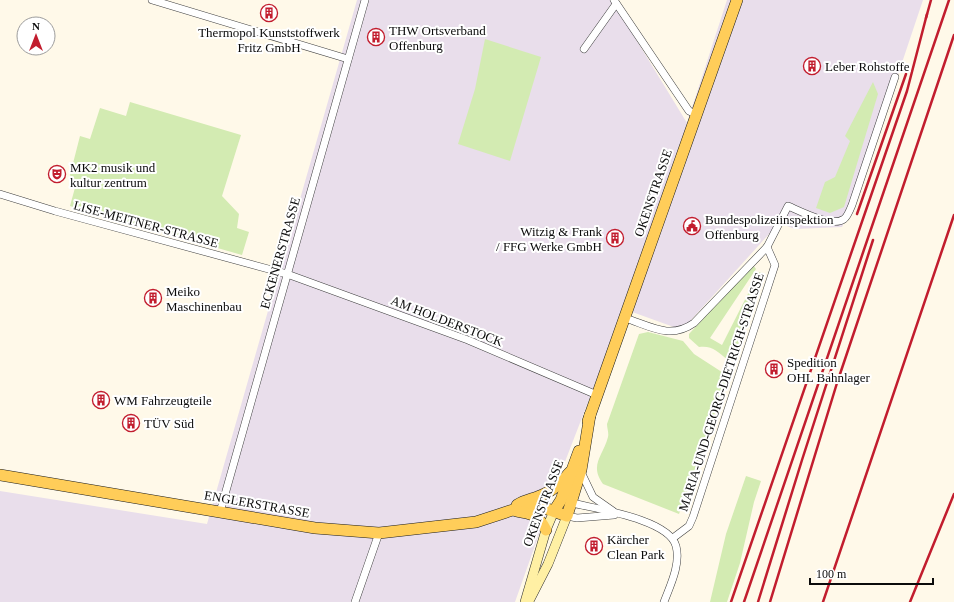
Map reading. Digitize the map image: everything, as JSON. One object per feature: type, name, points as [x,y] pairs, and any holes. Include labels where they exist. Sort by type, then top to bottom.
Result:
[{"type":"main road","name":"OKENSTRASSE","points":[[528,602],[548,564],[567,516],[567,501],[590,415],[737,0]]},
{"type":"main road","name":"ENGLERSTRASSE","points":[[510,510],[524,500],[545,494],[561,483],[577,468]]},
{"type":"main road","name":"ENGLERSTRASSE","points":[[0,475],[315,528],[379,533],[426,529],[476,522],[524,506],[539,506],[567,516]]},
{"type":"main road","points":[[545,494],[567,501]]},
{"type":"main road","name":"OKENSTRASSE","points":[[525,602],[546,530],[554,511],[567,501]]},
{"type":"main road","points":[[510,510],[536,515],[546,530]]},
{"type":"street","points":[[152,0],[348,59]]},
{"type":"street","name":"ECKENERSTRASSE","points":[[220,512],[365,0]]},
{"type":"street","points":[[584,48],[615,2],[689,111],[696,114]]},
{"type":"street","points":[[625,318],[666,332],[675,332],[686,329],[694,323],[767,247],[788,206],[825,220],[838,222],[845,219],[852,205],[895,78]]},
{"type":"street","name":"LISE-MEITNER-STRASSE","points":[[0,194],[55,212],[287,274]]},
{"type":"street","name":"MARIA-UND-GEORG-DIETRICH-STRASSE","points":[[673,538],[689,526],[693,517],[775,265],[767,247]]},
{"type":"street","name":"AM HOLDERSTOCK","points":[[287,274],[468,340],[597,395]]},
{"type":"street","points":[[577,468],[593,497],[620,515]]},
{"type":"street","points":[[567,501],[644,521],[661,529],[673,538],[677,555],[675,570],[664,602]]},
{"type":"street","points":[[567,516],[578,518],[620,515]]},
{"type":"street","points":[[355,602],[379,533]]},
{"type":"shaded area","points":[[357,0],[612,0],[687,123],[727,0],[923,0],[858,194],[842,227],[795,229],[779,223],[682,330],[624,309],[561,472],[515,602],[0,602],[0,491],[207,524]]},
{"type":"green space","points":[[485,39],[541,57],[510,161],[458,144],[475,89]]},
{"type":"green space","points":[[873,82],[878,94],[844,207],[830,213],[816,208],[825,182],[835,177],[850,141],[845,136]]},
{"type":"green space","points":[[130,102],[241,135],[222,196],[239,214],[237,228],[249,232],[242,255],[70,206],[76,184],[70,175],[80,136],[90,139],[100,108],[126,116]]},
{"type":"green space","points":[[753,265],[756,269],[710,338],[722,345],[759,272],[763,273],[733,359],[728,360],[711,348],[699,347],[689,338],[689,334]]},
{"type":"green space","points":[[648,332],[683,341],[694,354],[728,376],[679,514],[603,484],[597,471],[598,460],[608,437],[607,424],[639,334]]},
{"type":"green space","points":[[746,476],[761,481],[754,502],[740,563],[727,602],[710,602],[726,534]]},
{"type":"railway","points":[[926,18],[931,0]]},
{"type":"railway","points":[[744,602],[949,0]]},
{"type":"railway","points":[[731,602],[907,91],[927,14]]},
{"type":"railway","points":[[770,602],[837,383],[954,35]]},
{"type":"railway","points":[[857,214],[906,74]]},
{"type":"railway","points":[[823,602],[954,215]]},
{"type":"railway","points":[[758,602],[873,240]]},
{"type":"railway","points":[[910,602],[954,494]]},
{"type":"place","name":"Thermopol Kunststoffwerk Fritz GmbH","points":[[269,13]]},
{"type":"place","name":"THW Ortsverband Offenburg","points":[[376,37]]},
{"type":"place","name":"Leber Rohstoffe","points":[[812,66]]},
{"type":"place","name":"MK2 musik und kultur zentrum","points":[[57,174]]},
{"type":"place","name":"Bundespolizeiinspektion Offenburg","points":[[692,226]]},
{"type":"place","name":"Witzig & Frank / FFG Werke GmbH","points":[[615,238]]},
{"type":"place","name":"Meiko Maschinenbau","points":[[153,298]]},
{"type":"place","name":"Spedition OHL Bahnlager","points":[[774,369]]},
{"type":"place","name":"WM Fahrzeugteile","points":[[101,400]]},
{"type":"place","name":"TÜV Süd","points":[[131,423]]},
{"type":"place","name":"Kärcher Clean Park","points":[[594,546]]}]
